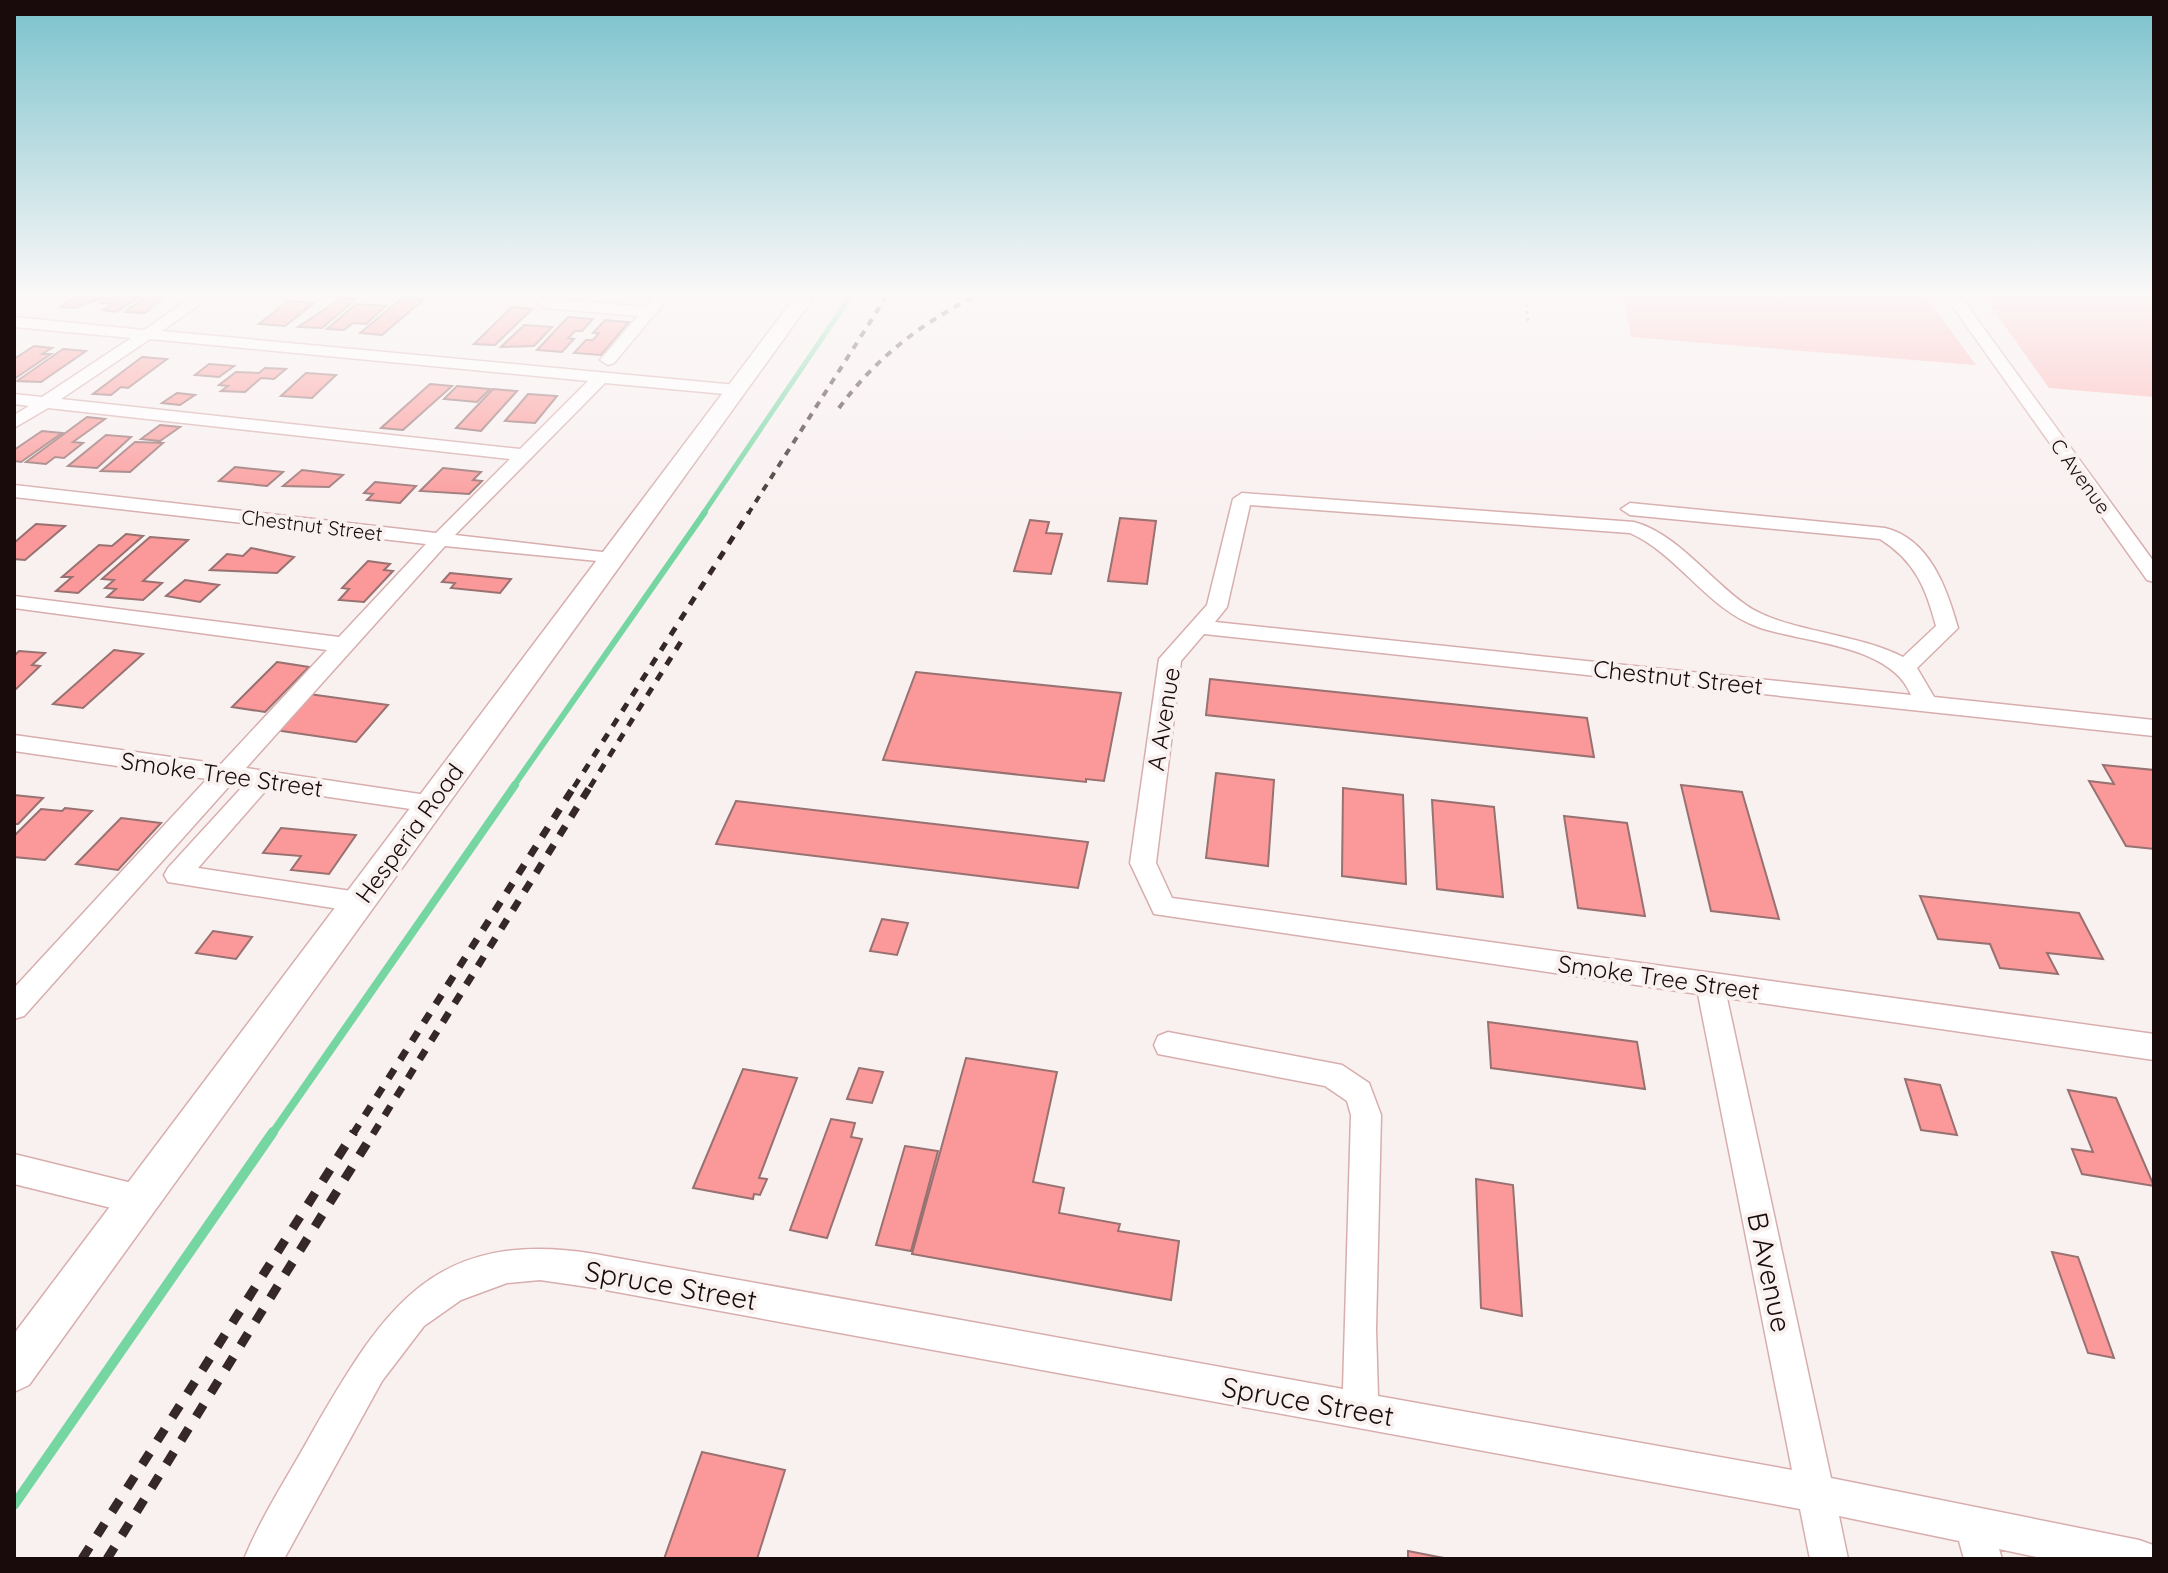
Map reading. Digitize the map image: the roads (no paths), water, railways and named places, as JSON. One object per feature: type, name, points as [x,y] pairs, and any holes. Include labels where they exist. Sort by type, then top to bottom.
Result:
[{"type":"main road","name":"Hesperia Road","points":[[14,1370],[751,370]]},
{"type":"street","points":[[14,423],[94,370]]},
{"type":"street","points":[[14,1007],[440,540],[603,370]]},
{"type":"street","points":[[613,370],[736,390]]},
{"type":"street","name":"C Avenue","points":[[2006,370],[2151,569]]},
{"type":"street","points":[[14,399],[524,455]]},
{"type":"street","name":"Chestnut Street","points":[[14,491],[611,559]]},
{"type":"street","name":"A Avenue","points":[[1163,907],[1143,863],[1170,659],[1217,607],[1242,499],[1634,528],[1664,541],[1675,557],[1741,612],[1768,623],[1869,648],[1905,667]]},
{"type":"street","points":[[1630,509],[1885,534],[1912,549],[1928,569],[1947,628],[1905,667],[1918,684],[1926,704]]},
{"type":"street","points":[[14,602],[344,645]]},
{"type":"street","name":"Chestnut Street","points":[[1202,627],[2154,728]]},
{"type":"street","name":"Smoke Tree Street","points":[[14,743],[261,781],[431,803]]},
{"type":"street","points":[[261,781],[177,875],[358,902]]},
{"type":"street","name":"Smoke Tree Street","points":[[1163,907],[2154,1047]]},
{"type":"street","name":"B Avenue","points":[[1710,984],[1829,1559]]},
{"type":"street","points":[[1168,1045],[1332,1074],[1359,1093],[1366,1115],[1359,1329],[1361,1411]]},
{"type":"street","points":[[14,1169],[140,1200]]},
{"type":"street","name":"Spruce Street","points":[[263,1559],[348,1405],[389,1340],[412,1314],[476,1276],[522,1264],[553,1264],[1815,1493],[1978,1543],[2121,1557]]},
{"type":"waterway","points":[[703,514],[800,370]]},
{"type":"waterway","points":[[513,787],[705,512]]},
{"type":"waterway","points":[[272,1134],[515,785]]},
{"type":"waterway","points":[[14,1505],[273,1132]]},
{"type":"railway","points":[[748,514],[839,370]]},
{"type":"railway","points":[[839,408],[872,370]]},
{"type":"railway","points":[[574,787],[749,512]]},
{"type":"railway","points":[[590,787],[682,640]]},
{"type":"railway","points":[[353,1134],[575,785]]},
{"type":"railway","points":[[373,1134],[591,785]]},
{"type":"railway","points":[[82,1559],[354,1132]]},
{"type":"railway","points":[[107,1559],[374,1132]]}]
